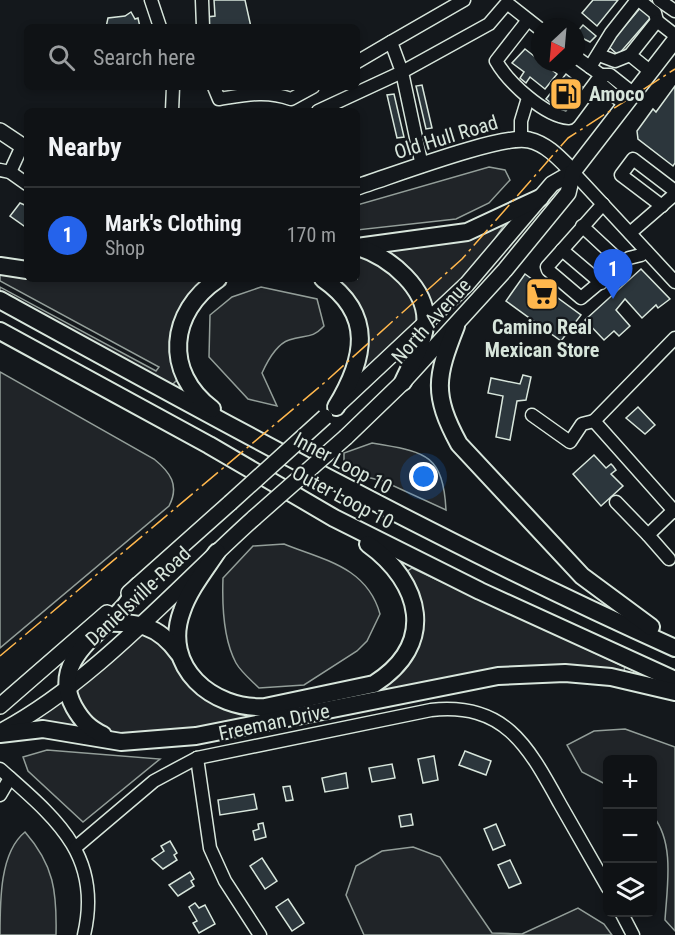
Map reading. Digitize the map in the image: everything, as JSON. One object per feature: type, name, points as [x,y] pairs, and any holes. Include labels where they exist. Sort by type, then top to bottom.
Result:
[{"type":"highway","points":[[360,247],[467,232],[540,198]]},
{"type":"highway","points":[[360,248],[392,263],[404,273],[420,302],[426,325],[403,382]]},
{"type":"highway","points":[[0,266],[24,270]]},
{"type":"highway","points":[[214,282],[194,299],[185,314],[179,330],[180,361],[189,383],[204,402],[252,438]]},
{"type":"highway","points":[[328,282],[338,289],[354,309],[359,327],[360,355],[356,372],[331,412]]},
{"type":"highway","name":"Inner Loop 10","points":[[0,300],[252,438],[495,564],[675,648]]},
{"type":"highway","points":[[456,326],[440,367],[440,396],[447,421],[459,444],[582,576],[634,616],[675,641]]},
{"type":"highway","name":"Outer Loop 10","points":[[0,331],[334,518],[480,591],[675,680]]},
{"type":"highway","points":[[217,552],[182,610],[178,637],[188,672],[205,691],[227,703],[249,708],[374,684],[386,676],[403,657],[412,638],[415,616],[410,590],[404,578],[387,558],[334,518]]},
{"type":"highway","points":[[121,742],[90,728],[81,719],[70,700],[69,668],[77,652],[101,623],[124,607],[138,585]]},
{"type":"highway","points":[[101,623],[140,624],[154,629],[169,640],[183,660]]},
{"type":"highway","points":[[0,733],[43,729],[121,742],[196,736],[498,675],[565,673],[611,677],[675,692]]},
{"type":"main road","name":"North Avenue","points":[[275,462],[426,325],[467,284],[552,184],[573,172],[675,40]]},
{"type":"main road","points":[[0,131],[24,147]]},
{"type":"main road","name":"Old Hull Road","points":[[360,186],[507,139],[521,138],[536,142],[550,150],[573,172]]},
{"type":"main road","name":"North Avenue","points":[[297,481],[403,382],[456,326],[568,193],[573,172]]},
{"type":"main road","name":"Danielsville Road","points":[[138,585],[275,462]]},
{"type":"main road","name":"Danielsville Road","points":[[0,733],[68,686],[140,624],[297,481]]},
{"type":"main road","name":"Danielsville Road","points":[[0,706],[101,623]]},
{"type":"street","points":[[151,0],[159,24]]},
{"type":"street","points":[[202,0],[203,24]]},
{"type":"street","points":[[360,60],[464,0]]},
{"type":"street","points":[[590,67],[611,33],[638,0],[655,13],[657,21],[675,35]]},
{"type":"street","points":[[659,0],[675,11]]},
{"type":"street","points":[[324,108],[402,72],[489,24],[511,3],[531,22]]},
{"type":"street","points":[[528,20],[496,61],[502,72],[528,98],[561,117],[568,118],[601,75]]},
{"type":"street","points":[[599,55],[615,61],[630,55],[657,21]]},
{"type":"street","points":[[392,42],[402,72],[422,166]]},
{"type":"street","points":[[630,55],[651,72]]},
{"type":"street","points":[[585,63],[601,75],[610,75],[629,99]]},
{"type":"street","points":[[172,108],[173,90]]},
{"type":"street","points":[[215,90],[219,99],[258,93],[275,93],[293,105],[310,90]]},
{"type":"street","points":[[521,138],[521,122],[528,98]]},
{"type":"street","points":[[24,149],[5,171],[24,182]]},
{"type":"street","points":[[630,233],[662,206],[675,193],[633,159],[621,175],[662,206]]},
{"type":"street","points":[[573,172],[675,282]]},
{"type":"street","points":[[603,204],[582,226],[548,267],[548,270],[581,298],[623,264],[646,251]]},
{"type":"street","points":[[582,226],[623,264]]},
{"type":"street","points":[[562,250],[601,283]]},
{"type":"street","points":[[532,416],[570,442],[582,424],[594,422],[675,338]]},
{"type":"street","points":[[594,422],[674,511],[648,535]]},
{"type":"street","points":[[616,502],[669,559]]},
{"type":"street","name":"Freeman Drive","points":[[76,847],[154,781],[197,758],[431,710],[460,708],[475,711],[506,726],[532,754],[603,879]]},
{"type":"street","points":[[197,758],[210,848],[225,881],[260,935]]},
{"type":"street","points":[[0,769],[58,823],[76,847],[83,864],[88,906],[84,935]]},
{"type":"street","points":[[0,795],[10,778]]},
{"type":"street","points":[[624,917],[633,935]]},
{"type":"shaded area","points":[[489,167],[505,170],[510,180],[489,203],[456,219],[360,230],[360,204]]},
{"type":"shaded area","points":[[506,222],[477,266],[428,315],[381,249]]},
{"type":"shaded area","points":[[360,253],[366,254],[408,285],[420,321],[359,378],[364,324],[357,302],[340,282],[360,282]]},
{"type":"shaded area","points":[[0,270],[24,273],[24,282],[205,282],[197,289],[179,378],[172,385],[0,292],[0,287],[156,371],[159,367],[0,281]]},
{"type":"shaded area","points":[[261,287],[317,299],[324,326],[311,335],[285,342],[267,364],[262,373],[277,406],[248,399],[209,357],[210,315],[232,297]]},
{"type":"shaded area","points":[[0,372],[154,459],[169,474],[174,492],[169,506],[0,648]]},
{"type":"shaded area","points":[[372,443],[404,449],[427,458],[440,476],[446,510],[383,481],[354,474],[344,466],[344,453]]},
{"type":"shaded area","points":[[284,544],[329,561],[354,575],[374,598],[380,614],[367,641],[357,651],[304,685],[259,688],[236,663],[228,643],[224,622],[223,578],[253,546]]},
{"type":"shaded area","points":[[412,568],[625,667],[623,674],[586,670],[195,730],[114,734],[88,721],[72,689],[142,630],[149,632],[221,706],[355,694],[412,652],[406,572]]},
{"type":"shaded area","points":[[62,696],[85,728],[32,724]]},
{"type":"shaded area","points":[[625,729],[675,747],[675,931],[665,920],[668,866],[664,839],[657,822],[657,755],[603,755],[603,783],[582,772],[567,745],[594,731]]},
{"type":"shaded area","points":[[47,750],[160,759],[83,822],[28,771],[23,757]]},
{"type":"shaded area","points":[[25,832],[42,856],[52,880],[56,905],[56,935],[0,935],[1,892],[6,864],[17,841]]},
{"type":"shaded area","points":[[413,847],[440,857],[492,933],[522,934],[578,908],[604,924],[612,935],[364,935],[346,895],[356,866],[382,851]]},
{"type":"building","points":[[214,0],[245,0],[250,24],[208,24],[207,17],[215,16]]},
{"type":"building","points":[[593,0],[618,0],[597,26],[582,13]]},
{"type":"building","points":[[641,7],[652,16],[618,55],[608,46]]},
{"type":"building","points":[[131,12],[135,19],[138,18],[139,24],[107,24],[108,18],[125,16]]},
{"type":"building","points":[[585,27],[596,36],[590,42],[585,40]]},
{"type":"building","points":[[525,49],[531,54],[531,72],[557,74],[545,89],[530,77],[526,83],[520,78],[524,72],[512,63]]},
{"type":"building","name":"Amoco","points":[[566,74],[585,89],[565,114],[546,99]]},
{"type":"building","points":[[422,85],[432,128],[426,129],[416,86]]},
{"type":"building","points":[[675,86],[675,163],[673,166],[638,139],[637,131],[653,109],[656,112]]},
{"type":"building","points":[[394,94],[404,137],[397,138],[387,95]]},
{"type":"building","points":[[20,203],[24,205],[24,226],[10,216]]},
{"type":"building","points":[[641,269],[670,299],[658,308],[656,305],[642,318],[625,299],[616,310],[630,326],[619,336],[614,331],[604,340],[585,320]]},
{"type":"building","points":[[525,274],[581,315],[561,341],[506,301]]},
{"type":"building","points":[[523,375],[531,377],[526,400],[517,401],[510,440],[496,437],[503,396],[488,393],[491,378],[520,384]]},
{"type":"building","points":[[638,407],[655,425],[645,434],[626,418]]},
{"type":"building","points":[[594,455],[606,468],[611,464],[613,466],[616,470],[611,474],[623,486],[601,506],[573,474]]},
{"type":"building","points":[[465,751],[491,761],[486,775],[459,765]]},
{"type":"building","points":[[434,756],[438,780],[423,783],[418,759]]},
{"type":"building","points":[[392,764],[395,778],[372,782],[369,768]]},
{"type":"building","points":[[346,773],[348,788],[325,792],[322,778]]},
{"type":"building","points":[[290,786],[293,800],[286,801],[283,787]]},
{"type":"building","points":[[254,794],[257,809],[220,815],[218,800]]},
{"type":"building","points":[[411,814],[413,825],[401,827],[399,816]]},
{"type":"building","points":[[263,823],[266,837],[255,840],[253,831],[259,829],[258,824]]},
{"type":"building","points":[[496,824],[505,845],[493,850],[484,829]]},
{"type":"building","points":[[170,841],[177,853],[174,855],[177,860],[163,869],[152,859],[164,851],[161,846]]},
{"type":"building","points":[[262,858],[277,881],[265,889],[250,866]]},
{"type":"building","points":[[510,860],[521,883],[509,888],[498,865]]},
{"type":"building","points":[[190,872],[194,879],[191,881],[194,886],[178,896],[169,885]]},
{"type":"building","points":[[288,899],[304,923],[292,931],[276,907]]},
{"type":"building","points":[[195,903],[199,908],[205,905],[215,924],[199,933],[193,923],[197,921],[189,907]]},
{"type":"power","points":[[0,656],[324,383],[462,259],[568,138],[675,69]]},
{"type":"place","name":"Amoco","points":[[566,94]]},
{"type":"place","name":"Camino Real Mexican Store","points":[[542,294]]},
{"type":"place","name":"Mark's Clothing","points":[[613,299]]}]
